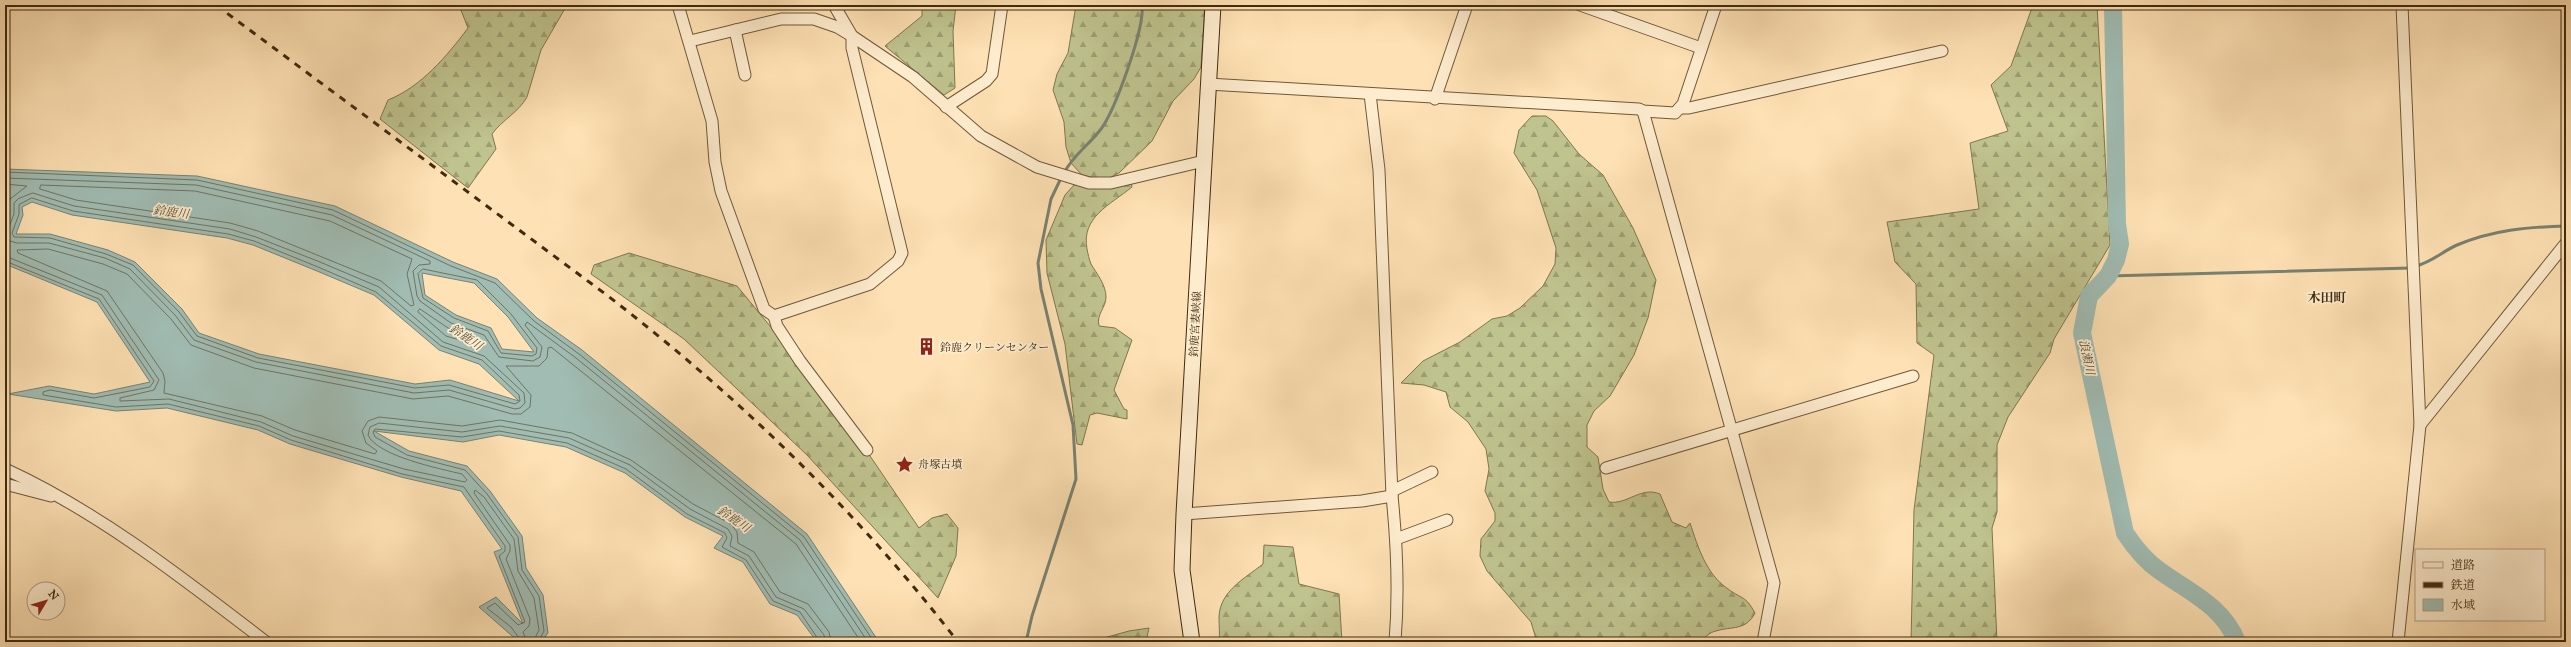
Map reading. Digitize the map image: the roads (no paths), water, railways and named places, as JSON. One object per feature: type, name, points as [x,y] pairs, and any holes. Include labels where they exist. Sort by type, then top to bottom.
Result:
[{"type":"main road","name":"鈴鹿宮妻峡線","points":[[1192,642],[1182,570],[1213,5]]},
{"type":"street","points":[[678,5],[690,41],[712,121],[715,162],[721,191],[764,309],[774,316],[777,326],[800,361],[867,450]]},
{"type":"street","points":[[774,316],[870,284],[898,261],[902,253],[852,48],[852,36],[834,5]]},
{"type":"street","points":[[946,107],[986,81],[992,74],[1002,5]]},
{"type":"street","points":[[1435,99],[1467,5]]},
{"type":"street","points":[[1580,5],[1701,48]]},
{"type":"street","points":[[1208,84],[1435,99],[1631,108],[1643,111],[1675,113],[1680,108],[1716,5]]},
{"type":"street","points":[[2398,642],[2420,425],[2402,5]]},
{"type":"street","points":[[690,41],[781,19],[797,18],[824,22],[852,36],[913,77],[981,136],[1036,167],[1089,183],[1111,183],[1204,161]]},
{"type":"street","points":[[735,30],[745,75]]},
{"type":"street","points":[[1680,108],[1689,108],[1942,51]]},
{"type":"street","points":[[1370,94],[1379,170],[1392,494],[1396,539],[1398,603],[1395,642]]},
{"type":"street","points":[[1643,111],[1730,430],[1774,583],[1763,642]]},
{"type":"street","points":[[2420,425],[2566,243]]},
{"type":"street","points":[[1606,468],[1913,376]]},
{"type":"street","points":[[5,469],[55,494],[211,599],[266,642]]},
{"type":"street","points":[[1184,514],[1362,501],[1392,494],[1432,472]]},
{"type":"street","points":[[5,484],[48,497],[55,494]]},
{"type":"street","points":[[1396,539],[1447,520]]},
{"type":"water","name":"鈴鹿川","points":[[5,169],[197,176],[335,206],[453,262],[497,279],[537,318],[582,350],[807,534],[879,642],[817,642],[797,615],[770,604],[743,562],[714,548],[723,536],[685,517],[625,473],[566,447],[499,435],[463,442],[374,431],[409,451],[467,466],[490,491],[522,536],[526,568],[543,595],[548,633],[541,642],[519,642],[479,607],[496,597],[523,624],[494,552],[502,549],[461,491],[401,477],[290,444],[258,430],[167,408],[116,411],[8,394],[49,386],[94,394],[150,382],[97,302],[5,264]],"holes":[[[32,202],[72,215],[227,238],[253,245],[317,271],[374,295],[439,350],[479,364],[519,401],[450,380],[415,384],[259,354],[199,333],[182,309],[135,262],[108,250],[50,234],[16,234],[23,215],[22,207]],[[422,273],[474,283],[508,317],[534,352],[502,349],[491,328],[456,315],[425,295]]]},
{"type":"waterway","points":[[1064,173],[1076,155],[1101,129],[1114,105],[1134,49],[1142,16],[1142,5]]},
{"type":"waterway","name":"浪瀬川","points":[[2113,5],[2117,224],[2120,244],[2116,260],[2108,276],[2089,296],[2082,333],[2125,533],[2145,559],[2214,609],[2231,629],[2237,642]]},
{"type":"waterway","points":[[1026,642],[1032,616],[1076,479],[1073,425],[1041,289],[1038,263],[1051,199],[1061,178]]},
{"type":"waterway","points":[[2416,266],[2427,262],[2457,245],[2484,236],[2524,228],[2566,226]]},
{"type":"waterway","points":[[2108,276],[2411,268]]},
{"type":"railway","points":[[216,5],[608,296],[657,334],[704,374],[750,415],[837,502],[879,547],[958,642]]},
{"type":"place","name":"鈴鹿クリーンセンター","points":[[927,347]]},
{"type":"place","name":"舟塚古墳","points":[[905,464]]},
{"type":"district","name":"木田町","points":[[2327,297]]}]
